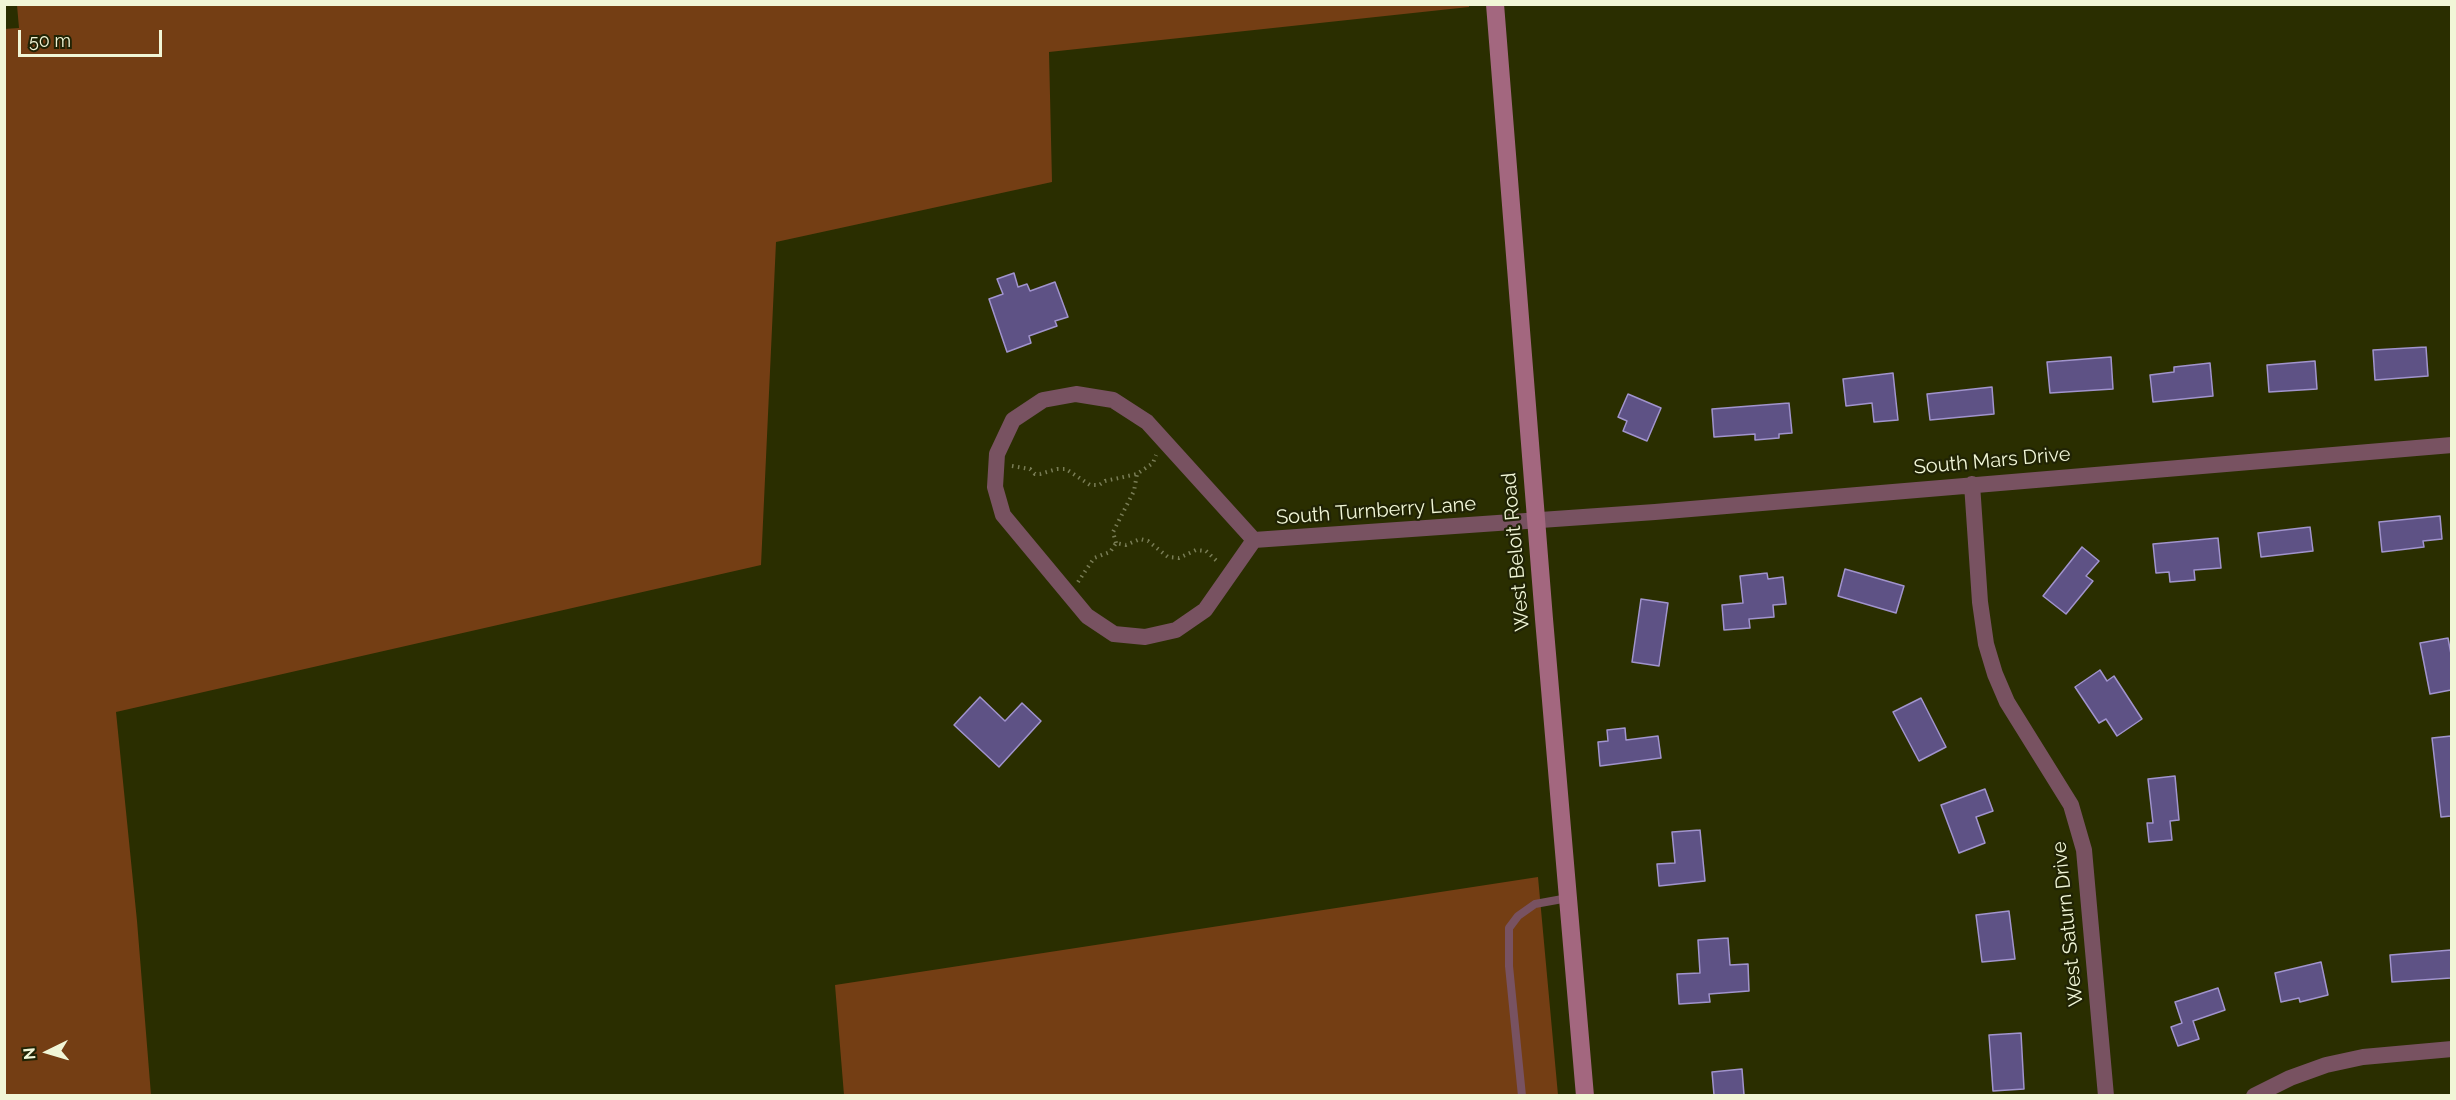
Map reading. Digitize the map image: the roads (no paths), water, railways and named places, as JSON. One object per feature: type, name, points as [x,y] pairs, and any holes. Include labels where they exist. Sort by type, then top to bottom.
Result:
[{"type":"main road","name":"West Beloit Road","points":[[1495,4],[1585,1095]]},
{"type":"street","name":"South Turnberry Lane","points":[[1076,394],[1113,400],[1147,422],[1254,540],[1205,610],[1176,630],[1145,638],[1114,634],[1087,616],[1003,515],[995,487],[997,454],[1013,420],[1042,400],[1076,394]]},
{"type":"street","name":"South Mars Drive","points":[[1536,520],[2451,445]]},
{"type":"street","name":"West Saturn Drive","points":[[1972,484],[1980,602],[1986,644],[1995,674],[2007,702],[2071,805],[2084,850],[2106,1095]]},
{"type":"street","name":"South Turnberry Lane","points":[[1254,540],[1536,520]]},
{"type":"street","points":[[2254,1095],[2290,1078],[2326,1065],[2363,1057],[2451,1049]]},
{"type":"lane","points":[[1522,1095],[1509,966],[1509,928],[1518,916],[1535,904],[1568,898]]}]
